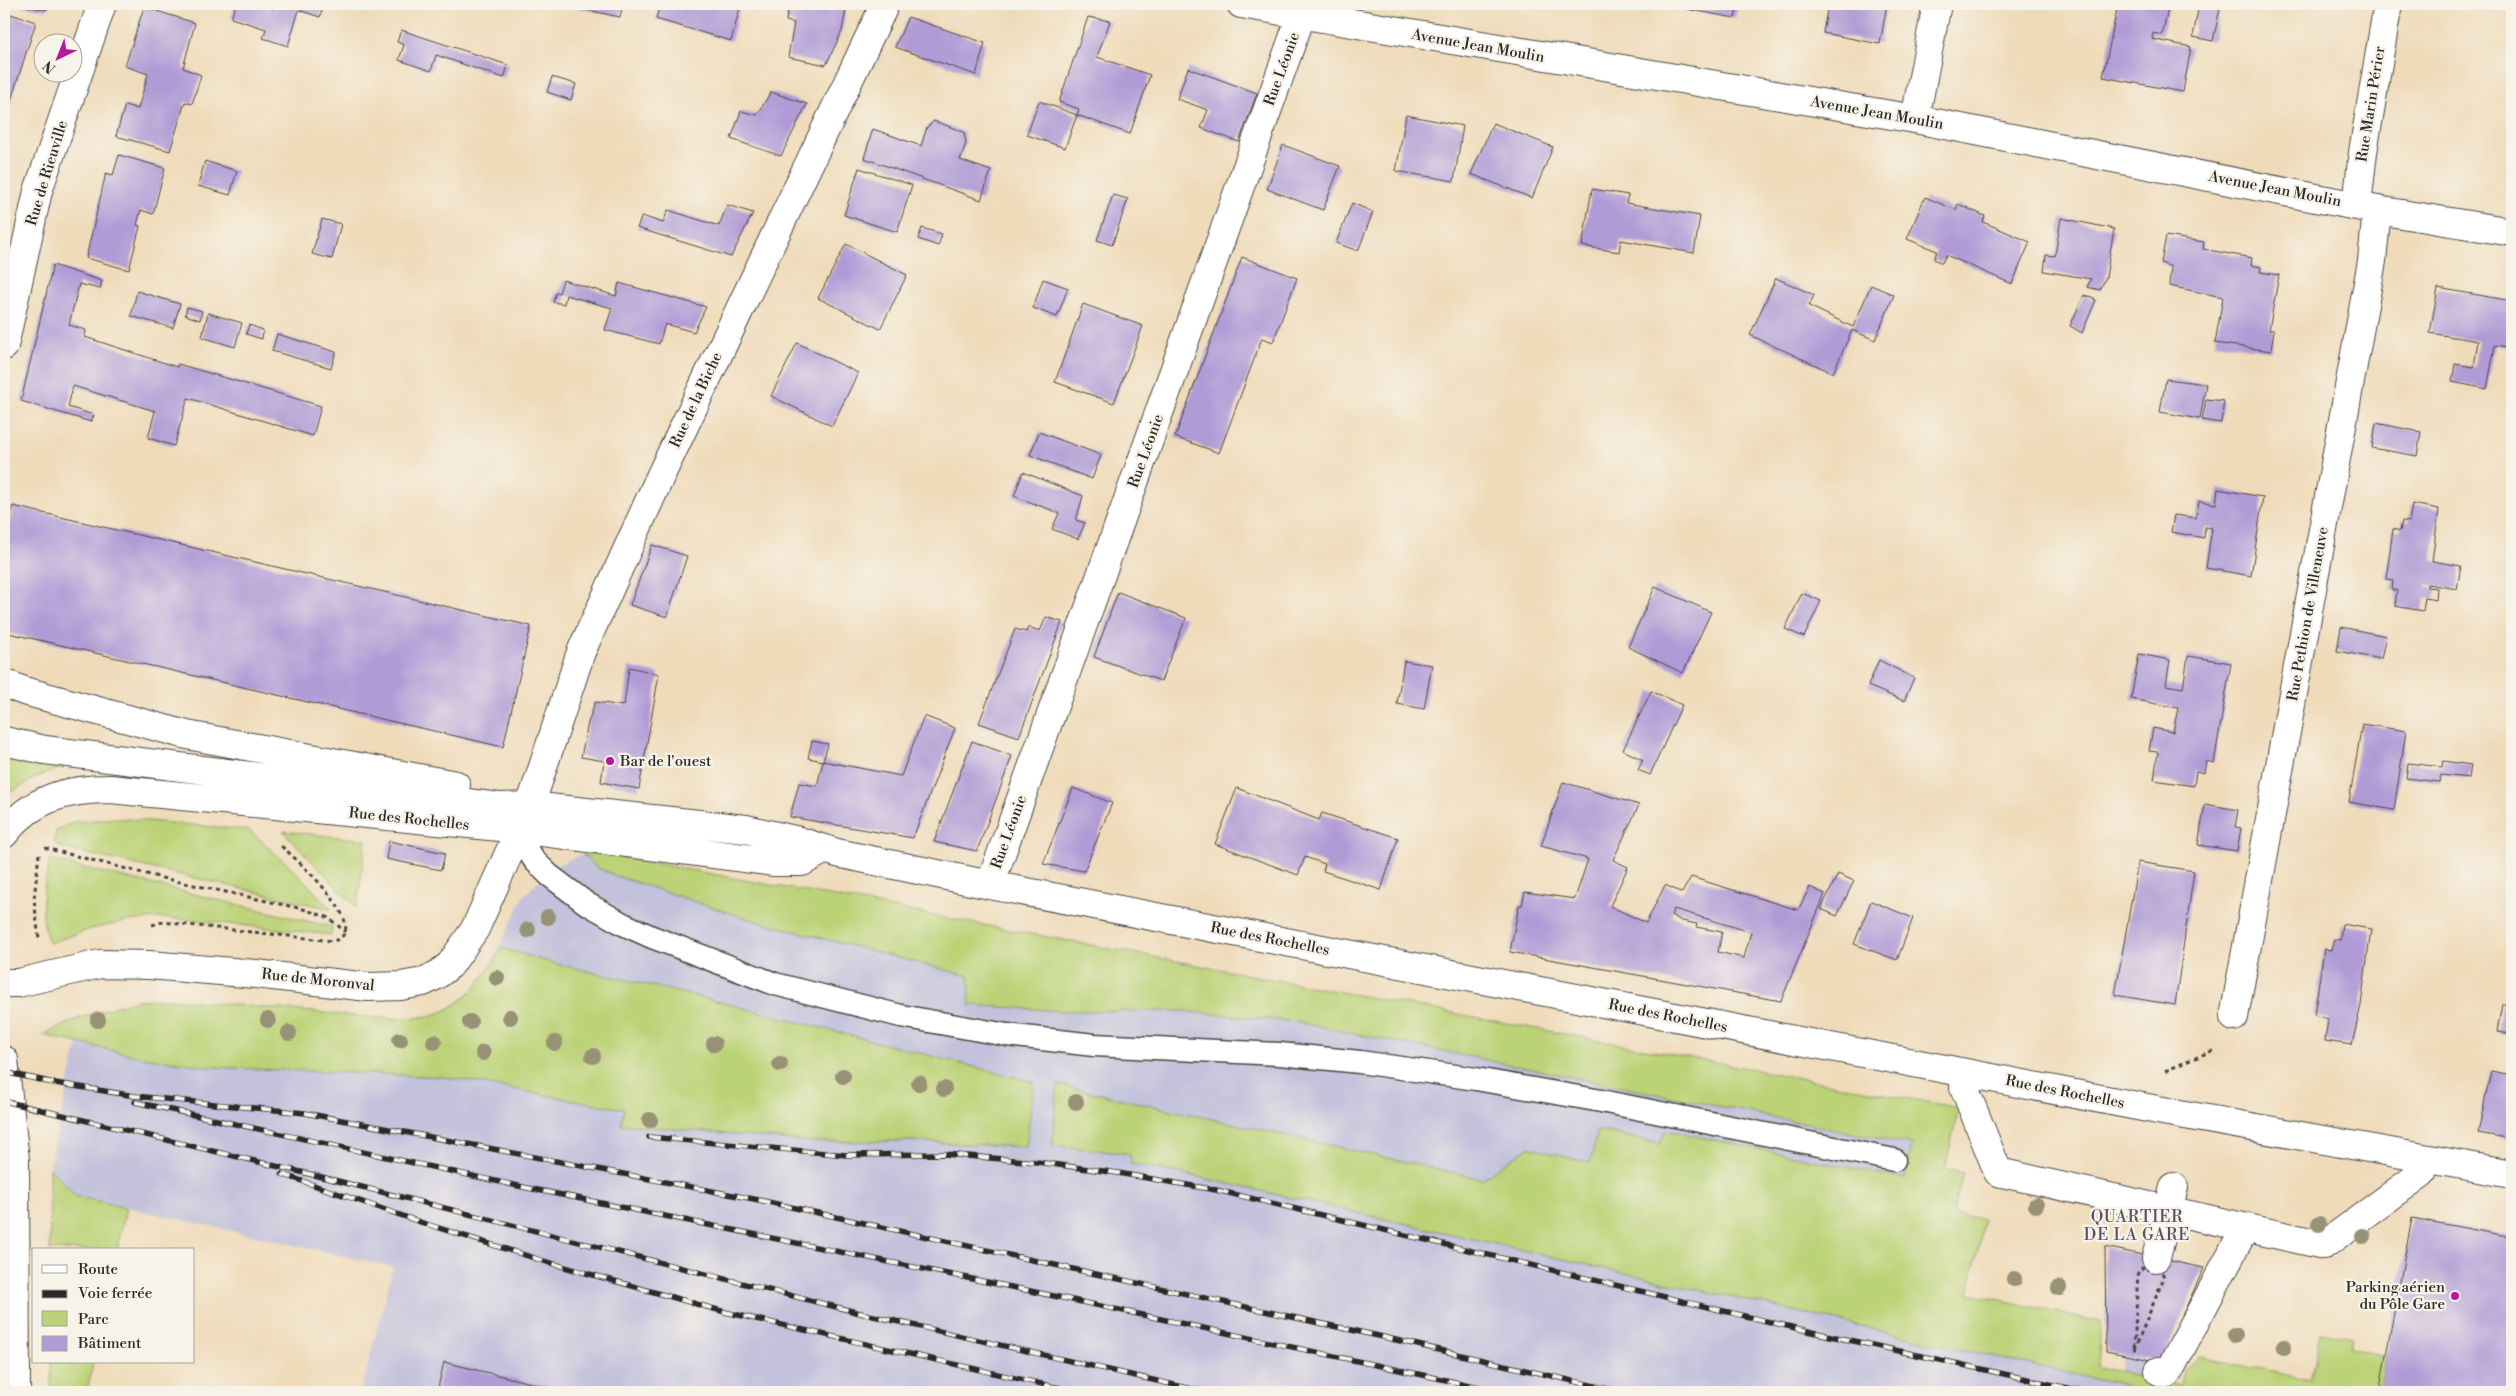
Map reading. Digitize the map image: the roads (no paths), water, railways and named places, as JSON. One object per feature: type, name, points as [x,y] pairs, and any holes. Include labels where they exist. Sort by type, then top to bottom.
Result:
[{"type":"street","name":"Rue de Rieuville","points":[[4,346],[38,191],[102,4]]},
{"type":"street","name":"Rue de la Biche","points":[[524,818],[580,652],[660,477],[885,4]]},
{"type":"street","name":"Avenue Jean Moulin","points":[[1241,4],[1301,16],[1915,119],[2367,207],[2512,232]]},
{"type":"street","points":[[1915,119],[1937,4]]},
{"type":"street","name":"Rue Marin Périer","points":[[2367,207],[2363,152],[2388,4]]},
{"type":"street","name":"Rue Léonie","points":[[990,886],[1301,16]]},
{"type":"street","name":"Rue Pethion de Villeneuve","points":[[2234,1017],[2372,261],[2367,207]]},
{"type":"street","name":"Rue des Rochelles","points":[[4,683],[24,691],[187,735],[504,794],[524,818]]},
{"type":"street","name":"Rue des Rochelles","points":[[4,741],[45,750],[480,805],[499,808],[524,818]]},
{"type":"street","name":"Rue des Rochelles","points":[[4,834],[18,817],[51,797],[67,791],[110,789],[524,818],[774,862],[802,862],[831,851],[990,886],[2163,1111],[2512,1174]]},
{"type":"street","name":"Rue de Moronval","points":[[4,983],[18,983],[100,964],[148,965],[256,974],[368,987],[401,986],[423,982],[437,975],[450,965],[475,929],[524,818]]},
{"type":"street","points":[[4,1060],[15,1160],[16,1392]]},
{"type":"street","points":[[1964,1087],[1998,1172],[2324,1245],[2422,1173]]},
{"type":"street","points":[[2153,1269],[2174,1187]]},
{"type":"street","points":[[2160,1371],[2168,1373],[2245,1228]]},
{"type":"lane","points":[[524,818],[525,846],[535,862],[586,903],[623,924],[774,984],[901,1016],[1007,1035],[1094,1045],[1261,1053],[1360,1062],[1476,1079],[1596,1100],[1894,1160]]},
{"type":"railway","points":[[4,1072],[50,1082]]},
{"type":"railway","points":[[43,1081],[135,1096],[305,1113],[754,1199],[1383,1337],[1621,1392]]},
{"type":"railway","points":[[4,1101],[330,1179],[856,1312],[1205,1392]]},
{"type":"railway","points":[[135,1102],[523,1187],[1021,1289],[1502,1392]]},
{"type":"railway","points":[[649,1137],[847,1155],[944,1154],[1037,1162],[1118,1173],[1216,1190],[1808,1331],[2086,1392]]},
{"type":"railway","points":[[282,1174],[423,1223],[547,1262],[725,1312],[1077,1392]]},
{"type":"place","name":"Bar de l'ouest","points":[[610,761]]},
{"type":"place","name":"Parking aérien du Pôle Gare","points":[[2455,1296]]},
{"type":"district","name":"QUARTIER DE LA GARE","points":[[2137,1226]]}]
